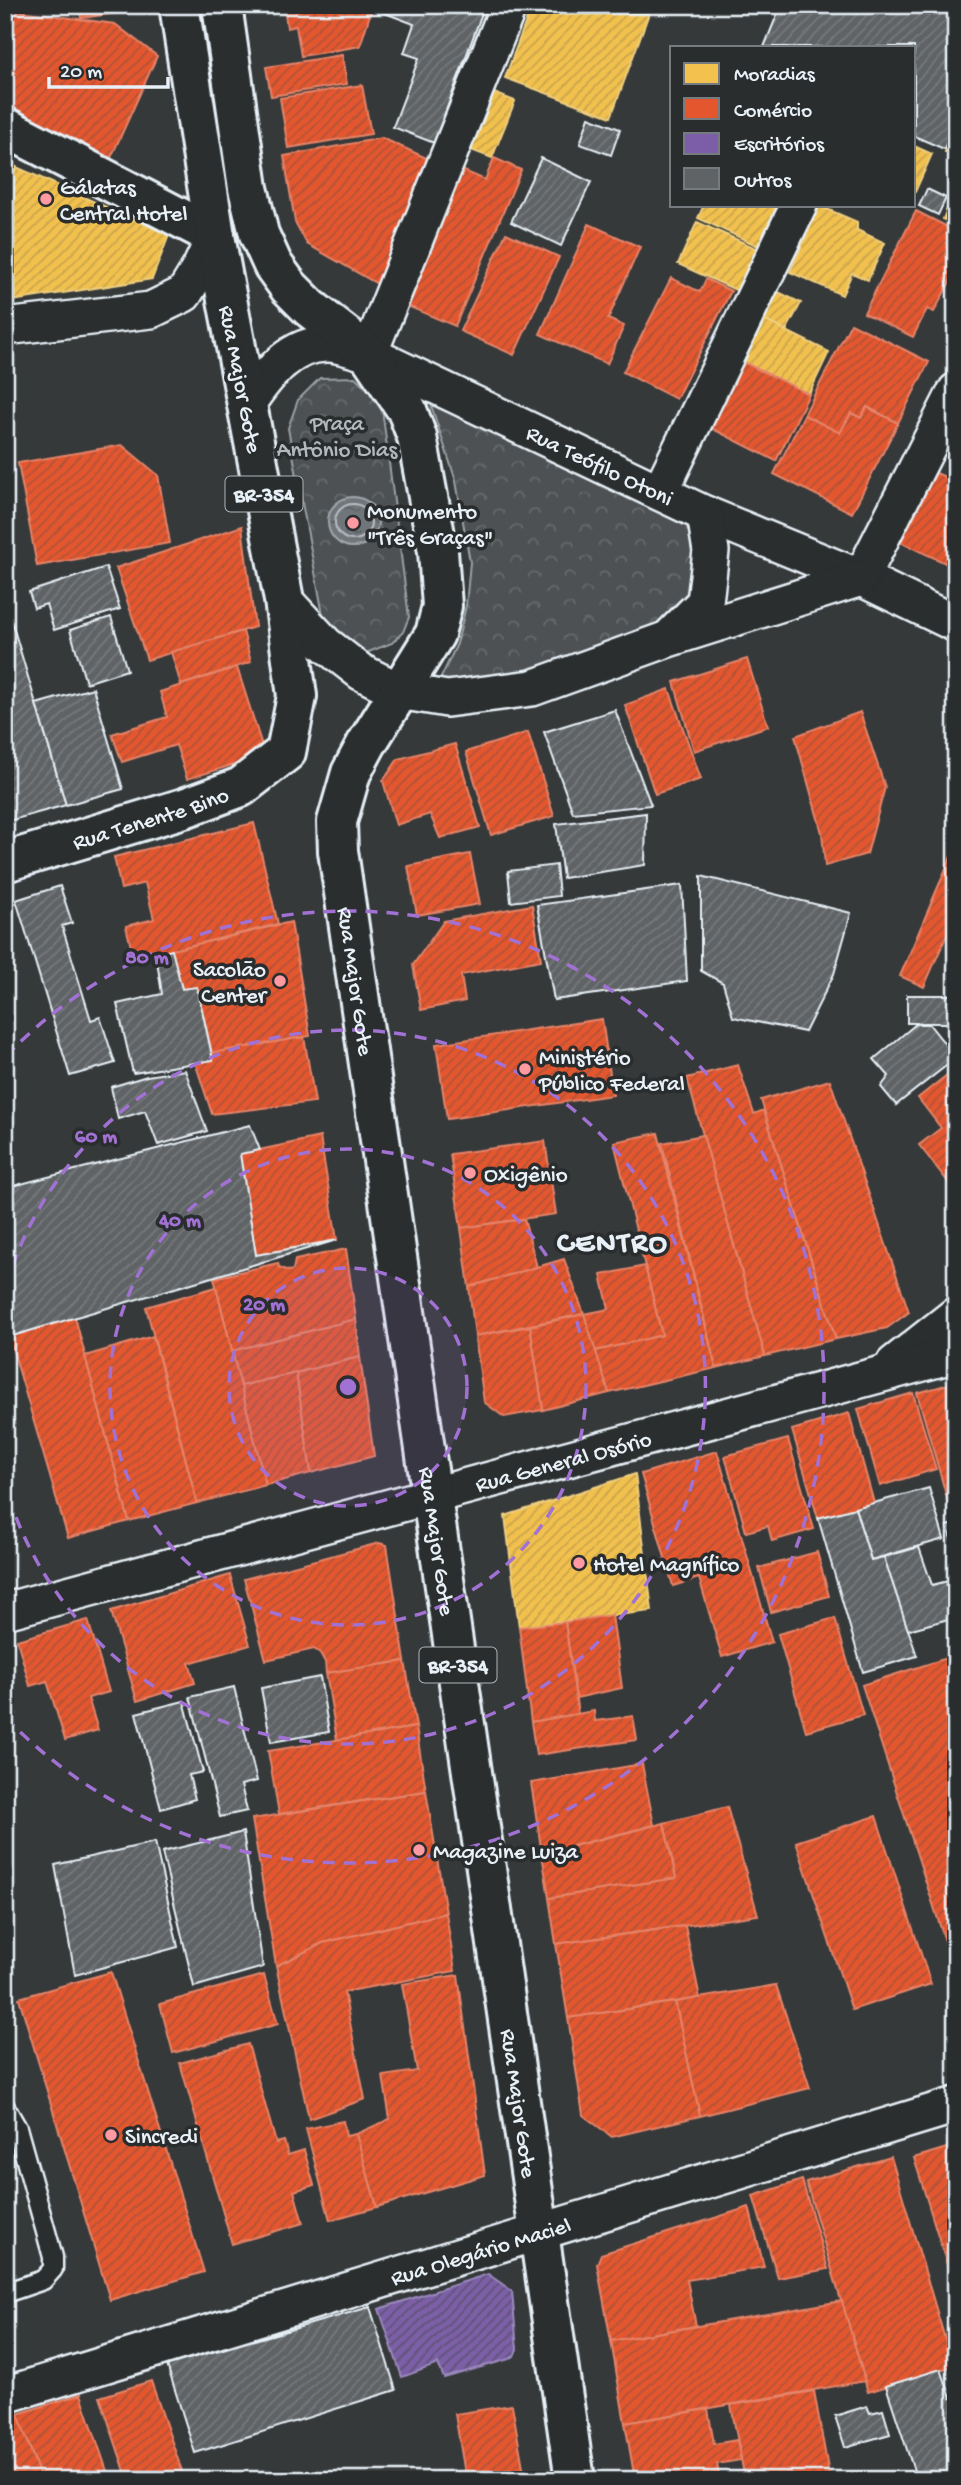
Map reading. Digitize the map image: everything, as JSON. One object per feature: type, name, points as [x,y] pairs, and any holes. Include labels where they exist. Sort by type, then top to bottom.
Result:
[{"type":"main road","name":"Rua Major Gote","points":[[179,5],[215,236],[284,600],[297,696],[285,752]]},
{"type":"main road","name":"Rua Teófilo Otoni","points":[[222,5],[250,197],[259,234],[273,265],[301,300],[369,354]]},
{"type":"main road","points":[[5,127],[215,236]]},
{"type":"main road","name":"Rua Major Gote","points":[[369,354],[407,410],[418,437],[438,551],[442,606],[435,634],[351,773],[337,822],[338,851],[575,2480]]},
{"type":"main road","name":"Rua Tenente Bino","points":[[5,862],[184,808],[241,787],[285,752]]},
{"type":"street","points":[[247,404],[275,366],[292,354],[310,347],[330,344],[369,354],[509,5]]},
{"type":"street","points":[[660,492],[799,206]]},
{"type":"street","points":[[5,327],[151,310],[184,294],[201,268],[215,236]]},
{"type":"street","name":"Rua Teófilo Otoni","points":[[369,354],[705,514],[861,579],[956,624]]},
{"type":"street","points":[[284,600],[325,644],[361,672],[399,691],[447,699],[532,688],[668,639],[861,579],[956,391]]},
{"type":"street","points":[[668,639],[705,602],[711,551],[705,514]]},
{"type":"street","points":[[880,1375],[956,1315]]},
{"type":"street","name":"Rua General Osório","points":[[5,1611],[956,1354]]},
{"type":"street","name":"Rua Olegário Maciel","points":[[5,2395],[956,2105]]},
{"type":"lane","points":[[5,2107],[17,2128],[53,2257],[53,2269],[43,2280],[5,2293]]},
{"type":"green space","name":"Praça Antônio Dias","points":[[355,377],[381,401],[409,617],[403,632],[392,643],[366,653],[351,649],[324,620],[288,428],[298,400],[320,378]]},
{"type":"green space","points":[[429,399],[687,523],[695,565],[686,602],[659,631],[512,676],[437,686],[457,644],[466,606],[470,562],[456,481]]},
{"type":"water","points":[[353,497],[371,504],[378,522],[371,540],[353,547],[335,540],[328,522],[335,504]]},
{"type":"building: Moradias","points":[[532,5],[652,5],[611,117],[505,78]]},
{"type":"building: Moradias","points":[[486,90],[515,101],[492,158],[463,147]]},
{"type":"building: Moradias","points":[[956,129],[956,157],[945,152]]},
{"type":"building: Moradias","points":[[916,147],[932,154],[916,190]]},
{"type":"building: Moradias","name":"Gálatas Central Hotel","points":[[5,162],[169,235],[152,279],[5,302]]},
{"type":"building: Moradias","points":[[951,200],[956,203],[956,225],[943,219]]},
{"type":"building: Moradias","points":[[704,206],[777,206],[758,246],[698,218]]},
{"type":"building: Moradias","points":[[820,206],[857,222],[857,230],[885,243],[868,280],[852,273],[842,295],[790,272]]},
{"type":"building: Moradias","points":[[697,222],[758,249],[738,291],[678,264]]},
{"type":"building: Moradias","points":[[772,289],[801,303],[786,331],[758,317]]},
{"type":"building: Moradias","points":[[758,317],[829,352],[809,394],[737,359]]},
{"type":"building: Moradias","name":"Hotel Magnífico","points":[[635,1474],[652,1611],[519,1627],[505,1516]]},
{"type":"building: Comércio","points":[[79,5],[153,5],[153,8],[81,18]]},
{"type":"building: Comércio","points":[[284,5],[373,5],[360,46],[301,56],[296,26],[287,28]]},
{"type":"building: Comércio","points":[[5,9],[115,24],[157,56],[110,160],[5,106]]},
{"type":"building: Comércio","points":[[342,55],[347,84],[271,96],[266,67]]},
{"type":"building: Comércio","points":[[362,85],[371,134],[288,148],[280,98]]},
{"type":"building: Comércio","points":[[382,138],[431,160],[381,286],[307,244],[295,222],[284,156]]},
{"type":"building: Comércio","points":[[494,158],[521,170],[455,326],[405,305],[462,170],[485,180]]},
{"type":"building: Comércio","points":[[916,211],[956,231],[956,270],[934,312],[927,309],[913,337],[864,313]]},
{"type":"building: Comércio","points":[[589,224],[640,247],[608,319],[624,326],[607,364],[540,334]]},
{"type":"building: Comércio","points":[[506,233],[559,257],[514,355],[460,331]]},
{"type":"building: Comércio","points":[[671,278],[700,292],[706,279],[731,291],[676,399],[623,372]]},
{"type":"building: Comércio","points":[[851,323],[929,362],[898,423],[867,407],[861,418],[851,413],[840,433],[804,415]]},
{"type":"building: Comércio","points":[[737,359],[809,394],[776,461],[705,425]]},
{"type":"building: Comércio","points":[[867,407],[898,423],[852,513],[774,474],[804,415],[840,433],[851,413],[861,418]]},
{"type":"building: Comércio","points":[[122,445],[158,475],[170,543],[37,566],[18,463]]},
{"type":"building: Comércio","points":[[934,472],[956,482],[956,568],[900,542]]},
{"type":"building: Comércio","points":[[242,526],[255,627],[147,660],[116,568]]},
{"type":"building: Comércio","points":[[243,631],[251,662],[181,685],[171,652]]},
{"type":"building: Comércio","points":[[747,659],[768,726],[694,751],[674,682]]},
{"type":"building: Comércio","points":[[237,667],[265,755],[187,779],[176,745],[122,762],[112,734],[167,717],[160,692]]},
{"type":"building: Comércio","points":[[669,689],[701,779],[655,794],[625,705]]},
{"type":"building: Comércio","points":[[860,712],[885,787],[867,854],[825,866],[822,833],[795,736]]},
{"type":"building: Comércio","points":[[528,732],[554,816],[491,835],[466,752]]},
{"type":"building: Comércio","points":[[455,744],[480,827],[440,838],[430,814],[396,825],[383,781],[398,759]]},
{"type":"building: Comércio","points":[[254,823],[278,924],[134,960],[126,926],[154,919],[145,883],[121,889],[114,857]]},
{"type":"building: Comércio","points":[[956,845],[956,914],[924,987],[900,976]]},
{"type":"building: Comércio","points":[[470,854],[480,904],[417,915],[408,866]]},
{"type":"building: Comércio","points":[[532,905],[541,960],[461,975],[465,1001],[421,1010],[413,965],[444,921]]},
{"type":"building: Comércio","points":[[291,922],[310,1036],[212,1053],[197,987],[182,989],[172,950]]},
{"type":"building: Comércio","name":"Ministério Público Federal","points":[[602,1019],[613,1095],[447,1119],[436,1044]]},
{"type":"building: Comércio","points":[[304,1037],[315,1102],[212,1114],[195,1062],[213,1060],[212,1053]]},
{"type":"building: Comércio","points":[[738,1065],[754,1114],[764,1110],[836,1339],[765,1356],[687,1078]]},
{"type":"building: Comércio","points":[[952,1071],[956,1076],[956,1192],[919,1145],[941,1128],[918,1098]]},
{"type":"building: Comércio","points":[[830,1080],[909,1312],[887,1328],[836,1339],[761,1100]]},
{"type":"building: Comércio","points":[[658,1133],[716,1368],[609,1393],[595,1351],[662,1335],[614,1142]]},
{"type":"building: Comércio","points":[[703,1135],[765,1356],[716,1368],[662,1143]]},
{"type":"building: Comércio","points":[[320,1137],[337,1240],[256,1255],[240,1154]]},
{"type":"building: Comércio","points":[[545,1141],[556,1214],[461,1228],[450,1154]]},
{"type":"building: Comércio","points":[[524,1219],[537,1267],[469,1287],[461,1228]]},
{"type":"building: Comércio","points":[[346,1249],[356,1319],[232,1351],[214,1278],[278,1263],[279,1267],[293,1270],[295,1260]]},
{"type":"building: Comércio","points":[[564,1259],[584,1314],[475,1336],[469,1287]]},
{"type":"building: Comércio","points":[[645,1266],[662,1335],[595,1351],[584,1314],[609,1309],[601,1275]]},
{"type":"building: Comércio","points":[[216,1287],[266,1485],[197,1503],[146,1307]]},
{"type":"building: Comércio","points":[[584,1314],[609,1393],[543,1410],[530,1326]]},
{"type":"building: Comércio","points":[[75,1317],[129,1521],[68,1538],[9,1337]]},
{"type":"building: Comércio","points":[[356,1319],[360,1357],[241,1386],[232,1351]]},
{"type":"building: Comércio","points":[[530,1326],[543,1410],[504,1417],[484,1402],[475,1336]]},
{"type":"building: Comércio","points":[[153,1336],[197,1503],[129,1521],[85,1356]]},
{"type":"building: Comércio","points":[[360,1357],[374,1456],[311,1473],[296,1373]]},
{"type":"building: Comércio","points":[[296,1373],[311,1473],[266,1485],[241,1386]]},
{"type":"building: Comércio","points":[[956,1382],[956,1518],[953,1519],[917,1393]]},
{"type":"building: Comércio","points":[[913,1393],[936,1469],[880,1486],[858,1409]]},
{"type":"building: Comércio","points":[[849,1413],[874,1503],[818,1518],[792,1430]]},
{"type":"building: Comércio","points":[[788,1439],[814,1529],[772,1541],[768,1526],[746,1532],[725,1456]]},
{"type":"building: Comércio","points":[[717,1451],[772,1642],[722,1657],[699,1578],[673,1586],[641,1474]]},
{"type":"building: Comércio","points":[[379,1543],[387,1545],[405,1661],[326,1673],[325,1662],[314,1649],[266,1660],[244,1579]]},
{"type":"building: Comércio","points":[[817,1552],[829,1596],[771,1612],[759,1568]]},
{"type":"building: Comércio","points":[[230,1575],[250,1645],[189,1663],[195,1683],[137,1701],[111,1611]]},
{"type":"building: Comércio","points":[[612,1615],[622,1688],[576,1698],[565,1622]]},
{"type":"building: Comércio","points":[[835,1618],[863,1715],[806,1731],[778,1634]]},
{"type":"building: Comércio","points":[[88,1620],[109,1692],[88,1698],[98,1730],[65,1740],[47,1681],[30,1686],[17,1640]]},
{"type":"building: Comércio","points":[[565,1622],[578,1714],[531,1722],[519,1627]]},
{"type":"building: Comércio","points":[[956,1655],[956,1975],[862,1685]]},
{"type":"building: Comércio","points":[[405,1661],[416,1727],[337,1740],[326,1673]]},
{"type":"building: Comércio","points":[[5,1678],[16,1714],[5,1717]]},
{"type":"building: Comércio","points":[[594,1711],[595,1721],[633,1716],[637,1740],[536,1755],[531,1722]]},
{"type":"building: Comércio","points":[[416,1727],[426,1791],[279,1814],[268,1751]]},
{"type":"building: Comércio","points":[[642,1764],[654,1825],[542,1854],[531,1783]]},
{"type":"building: Comércio","points":[[426,1791],[446,1913],[323,1943],[276,1966],[252,1819]]},
{"type":"building: Comércio","points":[[727,1807],[758,1915],[556,1944],[549,1898],[676,1878],[664,1823]]},
{"type":"building: Comércio","points":[[876,1816],[931,1984],[852,2010],[796,1842]]},
{"type":"building: Comércio","points":[[664,1823],[676,1878],[549,1898],[542,1854]]},
{"type":"building: Comércio","points":[[446,1913],[455,1971],[344,1992],[365,2099],[309,2119],[276,1966],[323,1943]]},
{"type":"building: Comércio","points":[[685,1926],[700,1998],[568,2018],[556,1944]]},
{"type":"building: Comércio","name":"Sincredi","points":[[111,1972],[204,2272],[110,2300],[19,1998]]},
{"type":"building: Comércio","points":[[264,1975],[278,2024],[173,2053],[160,2004]]},
{"type":"building: Comércio","points":[[458,1975],[485,2175],[377,2207],[356,2134],[390,2119],[383,2076],[417,2071],[402,1984]]},
{"type":"building: Comércio","points":[[776,1985],[810,2088],[700,2116],[675,2002]]},
{"type":"building: Comércio","points":[[675,2002],[700,2116],[612,2137],[583,2115],[568,2018]]},
{"type":"building: Comércio","points":[[248,2044],[276,2143],[284,2141],[288,2155],[304,2150],[314,2185],[294,2191],[303,2223],[232,2244],[180,2063]]},
{"type":"building: Comércio","points":[[343,2121],[346,2136],[356,2134],[377,2207],[330,2220],[306,2129]]},
{"type":"building: Comércio","points":[[956,2145],[956,2265],[948,2268],[914,2158]]},
{"type":"building: Comércio","points":[[891,2157],[953,2366],[868,2392],[806,2182]]},
{"type":"building: Comércio","points":[[802,2180],[828,2269],[778,2278],[753,2196]]},
{"type":"building: Comércio","points":[[749,2207],[764,2267],[687,2280],[696,2326],[611,2341],[597,2264],[601,2254]]},
{"type":"building: Comércio","points":[[842,2301],[865,2381],[625,2423],[611,2341]]},
{"type":"building: Comércio","points":[[151,2381],[185,2480],[128,2480],[100,2397]]},
{"type":"building: Comércio","points":[[814,2391],[830,2480],[745,2480],[731,2405]]},
{"type":"building: Comércio","points":[[81,2394],[110,2480],[41,2480],[18,2414]]},
{"type":"building: Comércio","points":[[512,2405],[524,2473],[466,2480],[455,2414]]},
{"type":"building: Comércio","points":[[708,2409],[714,2444],[737,2440],[741,2460],[717,2464],[720,2480],[635,2480],[625,2423]]},
{"type":"building: Comércio","points":[[18,2414],[41,2480],[5,2480],[5,2419]]},
{"type":"building: Comércio","points":[[524,2473],[525,2480],[480,2480]]},
{"type":"building: Escritórios","points":[[488,2274],[512,2291],[517,2349],[514,2356],[444,2378],[438,2364],[402,2377],[379,2309]]},
{"type":"building: Outros","points":[[378,5],[485,5],[434,143],[393,127],[419,58],[404,53],[414,24],[377,10]]},
{"type":"building: Outros","points":[[781,5],[956,5],[956,121],[944,149],[916,137],[916,46],[764,46]]},
{"type":"building: Outros","points":[[589,117],[620,129],[611,155],[580,144]]},
{"type":"building: Outros","points":[[541,158],[591,182],[561,246],[511,222]]},
{"type":"building: Outros","points":[[927,189],[946,198],[938,215],[919,206]]},
{"type":"building: Outros","points":[[106,567],[120,609],[54,630],[46,604],[34,608],[29,592]]},
{"type":"building: Outros","points":[[7,606],[66,805],[5,822],[5,607]]},
{"type":"building: Outros","points":[[111,617],[127,670],[86,683],[70,630]]},
{"type":"building: Outros","points":[[93,688],[123,789],[66,805],[36,704]]},
{"type":"building: Outros","points":[[615,710],[651,805],[573,813],[544,732]]},
{"type":"building: Outros","points":[[646,813],[645,865],[563,878],[556,824]]},
{"type":"building: Outros","points":[[556,865],[559,896],[511,902],[508,871]]},
{"type":"building: Outros","points":[[701,876],[851,913],[834,974],[805,1032],[733,1017],[723,983],[701,971]]},
{"type":"building: Outros","points":[[682,885],[687,981],[554,1000],[537,905]]},
{"type":"building: Outros","points":[[60,886],[72,923],[62,926],[91,1020],[100,1017],[115,1063],[70,1076],[16,900]]},
{"type":"building: Outros","points":[[172,950],[182,989],[197,987],[213,1060],[133,1073],[117,1004],[162,994],[156,954]]},
{"type":"building: Outros","points":[[907,995],[956,995],[956,1023],[907,1023]]},
{"type":"building: Outros","points":[[916,1024],[929,1024],[956,1058],[896,1105],[881,1087],[889,1076],[874,1059]]},
{"type":"building: Outros","points":[[185,1070],[207,1131],[158,1145],[145,1111],[118,1119],[111,1087],[147,1076]]},
{"type":"building: Outros","points":[[250,1125],[260,1150],[240,1154],[256,1255],[337,1240],[9,1337],[5,1322],[5,1188]]},
{"type":"building: Outros","points":[[929,1488],[944,1539],[871,1560],[855,1508]]},
{"type":"building: Outros","points":[[855,1508],[871,1560],[884,1557],[917,1656],[863,1672],[818,1518]]},
{"type":"building: Outros","points":[[956,1523],[956,1555],[947,1526]]},
{"type":"building: Outros","points":[[919,1547],[932,1585],[956,1579],[956,1617],[908,1630],[884,1557]]},
{"type":"building: Outros","points":[[320,1677],[329,1732],[271,1742],[261,1688]]},
{"type":"building: Outros","points":[[234,1687],[257,1781],[241,1785],[247,1811],[220,1817],[190,1697]]},
{"type":"building: Outros","points":[[184,1701],[203,1772],[189,1775],[195,1799],[161,1809],[136,1713]]},
{"type":"building: Outros","points":[[243,1832],[263,1967],[194,1987],[162,1852]]},
{"type":"building: Outros","points":[[155,1842],[178,1947],[75,1975],[55,1865]]},
{"type":"building: Outros","points":[[370,2307],[396,2390],[195,2453],[167,2365]]},
{"type":"building: Outros","points":[[941,2369],[951,2398],[956,2397],[956,2480],[917,2480],[886,2386]]},
{"type":"building: Outros","points":[[867,2406],[870,2413],[883,2410],[890,2434],[845,2447],[835,2416]]},
{"type":"place","name":"Gálatas Central Hotel","points":[[46,199]]},
{"type":"place","name":"Monumento \"Três Graças\"","points":[[353,523]]},
{"type":"place","name":"Sacolão Center","points":[[280,981]]},
{"type":"place","name":"Ministério Público Federal","points":[[525,1069]]},
{"type":"place","name":"Oxigênio","points":[[470,1173]]},
{"type":"place","name":"Hotel Magnífico","points":[[579,1563]]},
{"type":"place","name":"Magazine Luiza","points":[[419,1850]]},
{"type":"place","name":"Sincredi","points":[[111,2135]]},
{"type":"district","name":"CENTRO","points":[[613,1241]]}]
